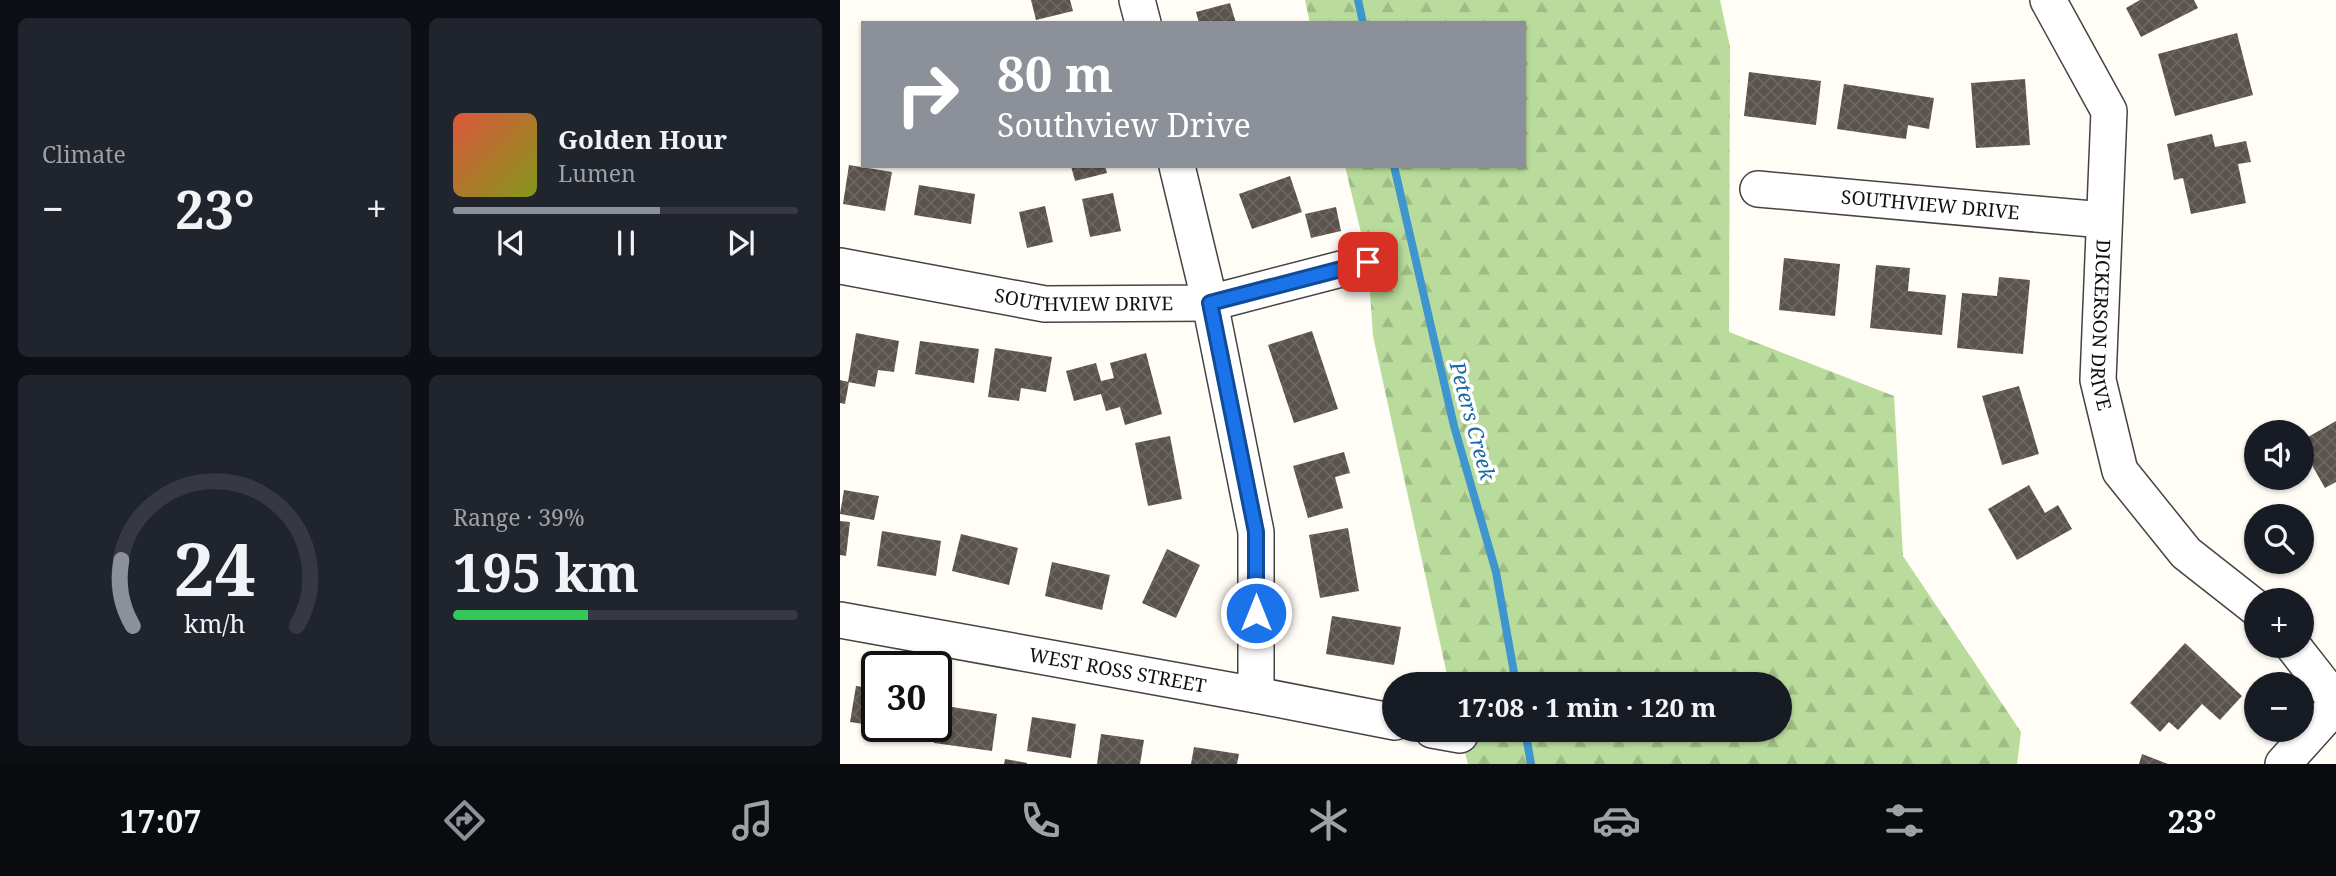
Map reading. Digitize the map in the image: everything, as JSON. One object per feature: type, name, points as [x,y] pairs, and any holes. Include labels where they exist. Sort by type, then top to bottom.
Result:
[{"type":"street","points":[[1138,0],[1143,21]]},
{"type":"street","name":"DICKERSON DRIVE","points":[[2048,0],[2109,111],[2098,380],[2120,471],[2186,552],[2244,598]]},
{"type":"street","points":[[1177,168],[1210,303],[1256,532],[1256,695]]},
{"type":"street","name":"SOUTHVIEW DRIVE","points":[[1758,189],[2103,219]]},
{"type":"street","name":"SOUTHVIEW DRIVE","points":[[840,266],[1045,304],[1210,303],[1368,262]]},
{"type":"street","name":"WEST ROSS STREET","points":[[840,620],[1382,719]]},
{"type":"street","points":[[2283,764],[2336,703],[2302,658]]},
{"type":"green space","points":[[1305,0],[1720,0],[1730,47],[1729,332],[1894,396],[1903,556],[2021,732],[2017,764],[1468,764],[1462,742],[1792,742],[1792,672],[1446,672],[1373,336],[1368,262],[1345,168],[1526,168],[1526,21],[1310,21]]},
{"type":"building","points":[[1031,0],[1070,0],[1073,11],[1036,20]]},
{"type":"building","points":[[2140,0],[2194,0],[2198,8],[2141,37],[2126,8]]},
{"type":"building","points":[[1230,3],[1235,21],[1198,21],[1196,12]]},
{"type":"building","points":[[2237,33],[2253,95],[2175,116],[2158,54]]},
{"type":"building","points":[[1749,72],[1821,81],[1816,125],[1744,116]]},
{"type":"building","points":[[2025,79],[2030,145],[1976,148],[1971,83]]},
{"type":"building","points":[[1844,84],[1934,98],[1929,129],[1908,125],[1906,139],[1837,129]]},
{"type":"building","points":[[2212,134],[2215,147],[2246,141],[2251,162],[2238,164],[2246,203],[2191,214],[2183,178],[2174,180],[2167,144]]},
{"type":"building","points":[[849,165],[892,172],[885,211],[843,204]]},
{"type":"building","points":[[1072,168],[1106,168],[1107,173],[1075,181]]},
{"type":"building","points":[[1290,176],[1302,212],[1252,229],[1239,194]]},
{"type":"building","points":[[919,185],[975,194],[971,224],[914,215]]},
{"type":"building","points":[[1113,193],[1121,231],[1090,237],[1082,199]]},
{"type":"building","points":[[1045,206],[1053,242],[1027,248],[1019,212]]},
{"type":"building","points":[[1336,207],[1341,231],[1311,238],[1305,214]]},
{"type":"building","points":[[1784,258],[1840,264],[1835,316],[1779,310]]},
{"type":"building","points":[[1876,265],[1910,268],[1908,291],[1946,295],[1942,335],[1870,328]]},
{"type":"building","points":[[1999,277],[2030,280],[2023,354],[1957,348],[1962,293],[1997,296]]},
{"type":"building","points":[[1312,331],[1338,409],[1294,423],[1268,345]]},
{"type":"building","points":[[856,333],[899,341],[894,372],[878,370],[875,387],[848,382]]},
{"type":"building","points":[[920,341],[979,349],[974,383],[915,374]]},
{"type":"building","points":[[995,348],[1052,357],[1046,392],[1021,388],[1019,401],[988,397]]},
{"type":"building","points":[[1146,353],[1162,414],[1125,425],[1120,407],[1106,411],[1101,394],[1074,401],[1066,371],[1096,363],[1101,381],[1114,378],[1110,363]]},
{"type":"building","points":[[840,380],[849,382],[845,404],[840,403]]},
{"type":"building","points":[[2019,386],[2039,454],[2002,465],[1982,396]]},
{"type":"building","points":[[2336,421],[2336,482],[2325,488],[2314,469],[2314,434]]},
{"type":"building","points":[[1170,436],[1182,499],[1148,506],[1135,443]]},
{"type":"building","points":[[1344,452],[1350,473],[1335,477],[1343,508],[1308,518],[1293,466]]},
{"type":"building","points":[[2029,485],[2045,513],[2058,505],[2072,529],[2017,560],[1988,509]]},
{"type":"building","points":[[844,490],[879,496],[874,520],[840,514]]},
{"type":"building","points":[[840,521],[850,522],[846,556],[840,555]]},
{"type":"building","points":[[1348,528],[1359,591],[1320,598],[1309,535]]},
{"type":"building","points":[[882,531],[941,541],[936,576],[877,566]]},
{"type":"building","points":[[961,534],[1018,548],[1009,585],[952,571]]},
{"type":"building","points":[[1167,549],[1200,565],[1176,618],[1142,603]]},
{"type":"building","points":[[1052,562],[1110,575],[1102,610],[1045,596]]},
{"type":"building","points":[[1332,616],[1401,627],[1394,665],[1326,654]]},
{"type":"building","points":[[2185,643],[2242,696],[2220,720],[2202,704],[2178,730],[2169,722],[2160,732],[2130,703]]},
{"type":"building","points":[[856,686],[861,687],[861,724],[850,722]]},
{"type":"building","points":[[952,707],[997,714],[992,751],[934,743],[952,742]]},
{"type":"building","points":[[1032,717],[1076,724],[1071,758],[1027,751]]},
{"type":"building","points":[[1101,734],[1144,740],[1140,764],[1097,764]]},
{"type":"building","points":[[1194,747],[1239,754],[1237,764],[1191,764]]},
{"type":"building","points":[[2142,754],[2168,764],[2139,764]]},
{"type":"building","points":[[1005,759],[1027,763],[1027,764],[1004,764]]},
{"type":"waterway","name":"Peters Creek","points":[[1358,0],[1363,21]]},
{"type":"waterway","name":"Peters Creek","points":[[1394,168],[1454,426],[1496,572],[1514,672]]},
{"type":"waterway","name":"Peters Creek","points":[[1527,742],[1531,764]]},
{"type":"route","points":[[1256,613],[1256,532],[1210,303],[1368,262]]}]
